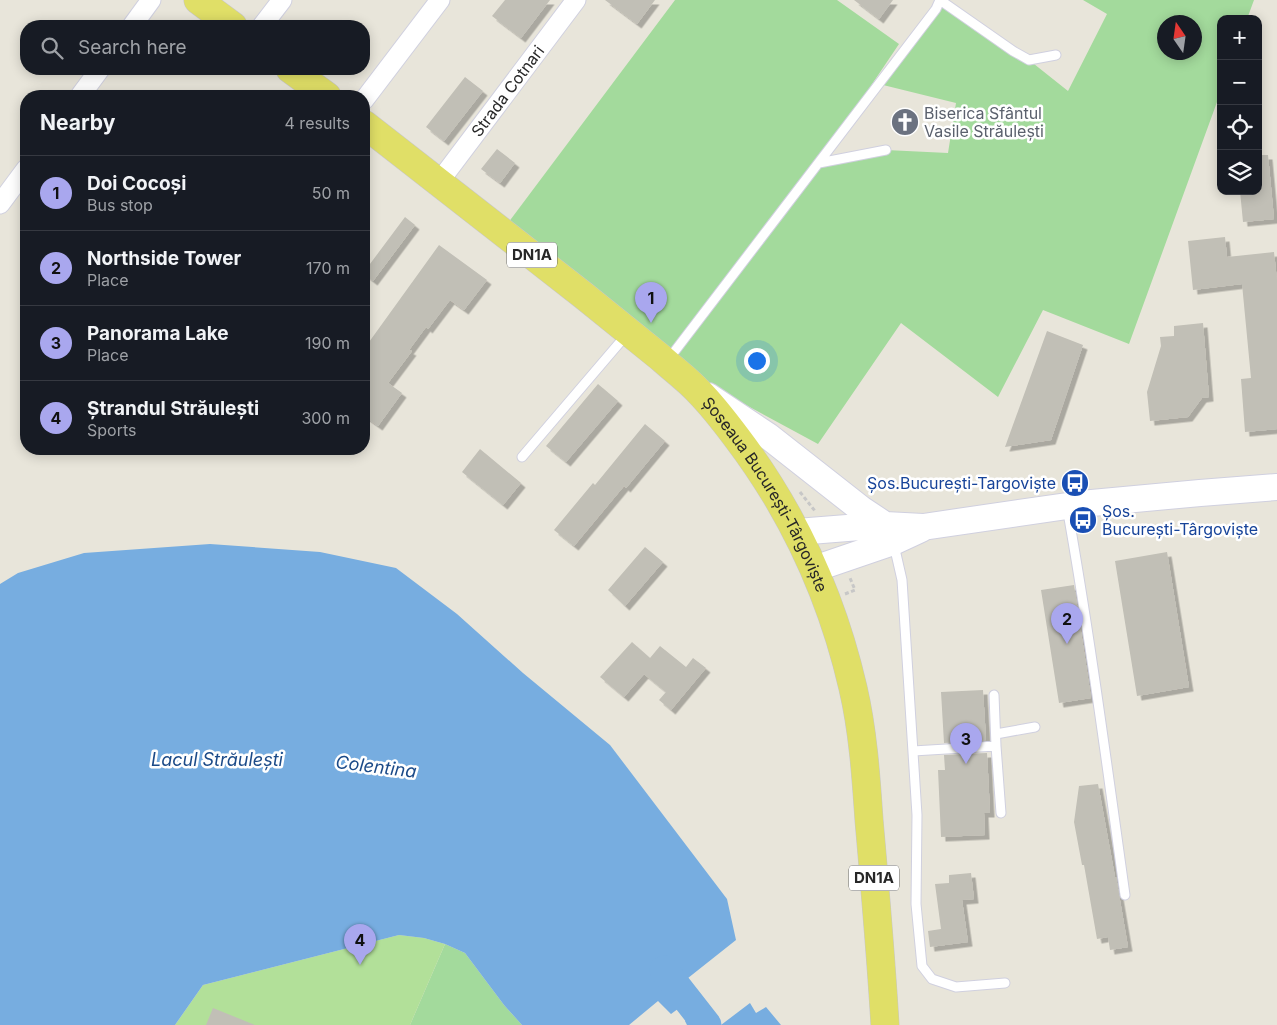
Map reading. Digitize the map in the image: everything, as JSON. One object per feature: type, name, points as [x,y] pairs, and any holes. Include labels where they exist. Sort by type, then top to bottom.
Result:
[{"type":"main road","points":[[198,0],[226,20]]},
{"type":"main road","points":[[298,75],[319,90]]},
{"type":"main road","name":"Șoseaua București-Târgoviște","points":[[370,129],[629,332],[698,390],[725,421],[763,473],[797,532],[835,622],[854,689],[866,774],[885,1025]]},
{"type":"main road","points":[[698,390],[780,444],[889,534]]},
{"type":"main road","points":[[797,532],[889,534],[923,527],[1067,506],[1181,494],[1277,487]]},
{"type":"main road","points":[[814,570],[889,534]]},
{"type":"street","points":[[136,20],[151,0]]},
{"type":"street","points":[[267,20],[282,0]]},
{"type":"street","points":[[370,92],[440,0]]},
{"type":"street","name":"Strada Cotnari","points":[[439,182],[576,0]]},
{"type":"street","points":[[84,90],[96,75]]},
{"type":"street","points":[[0,204],[20,176]]},
{"type":"lane","points":[[666,362],[936,9],[940,0],[1029,60],[1056,55]]},
{"type":"lane","points":[[819,163],[886,150]]},
{"type":"lane","points":[[522,457],[629,332]]},
{"type":"lane","points":[[1067,506],[1100,713],[1125,895]]},
{"type":"lane","points":[[889,534],[902,580],[917,815],[916,904],[922,966],[932,979],[956,987],[1005,983]]},
{"type":"lane","points":[[994,695],[1001,813]]},
{"type":"lane","points":[[996,734],[1035,727]]},
{"type":"lane","points":[[913,751],[996,746]]},
{"type":"green space","points":[[675,0],[837,0],[899,44],[819,163],[886,150],[948,153],[956,103],[879,84],[940,0],[1029,60],[1068,91],[1107,14],[1083,0],[1254,0],[1248,15],[1217,15],[1217,102],[1129,344],[1043,310],[998,397],[901,323],[818,444],[666,362],[502,231]]},
{"type":"green space","points":[[399,935],[424,938],[445,944],[410,1025],[175,1025],[203,985]]},
{"type":"green space","points":[[445,944],[465,953],[504,1005],[522,1025],[410,1025]]},
{"type":"water","name":"Lacul Străulești","points":[[210,544],[320,552],[396,568],[457,614],[523,673],[610,745],[727,899],[736,940],[683,982],[694,997],[671,1014],[658,1001],[629,1025],[522,1025],[504,1005],[465,953],[445,944],[424,938],[399,935],[203,985],[175,1025],[0,1025],[0,584],[18,573],[84,553]]},
{"type":"water","points":[[750,1003],[756,1013],[766,1007],[781,1025],[721,1025]]},
{"type":"water","points":[[706,1004],[721,1025],[687,1025],[685,1021]]},
{"type":"building","points":[[505,0],[550,0],[521,38],[492,16]]},
{"type":"building","points":[[605,0],[655,0],[637,24]]},
{"type":"building","points":[[854,0],[893,0],[879,19]]},
{"type":"building","points":[[465,77],[483,91],[444,141],[426,127]]},
{"type":"building","points":[[497,149],[515,163],[500,183],[481,169]]},
{"type":"building","points":[[1262,155],[1268,155],[1274,219],[1243,222],[1240,195],[1262,195]]},
{"type":"building","points":[[405,217],[415,225],[373,281],[370,279],[370,264]]},
{"type":"building","points":[[1225,237],[1227,257],[1274,252],[1277,281],[1277,429],[1245,432],[1241,379],[1251,378],[1242,284],[1193,290],[1188,241]]},
{"type":"building","points":[[439,245],[487,280],[464,310],[450,300],[428,329],[426,327],[409,350],[412,351],[388,383],[402,393],[378,426],[370,420],[370,341]]},
{"type":"building","points":[[1203,323],[1209,397],[1202,398],[1188,417],[1150,421],[1147,392],[1161,346],[1160,337],[1174,336],[1174,326]]},
{"type":"building","points":[[1047,331],[1083,345],[1051,440],[1005,447]]},
{"type":"building","points":[[598,384],[618,401],[566,462],[546,446]]},
{"type":"building","points":[[645,424],[665,441],[626,488],[624,486],[574,546],[554,530],[593,483],[595,485]]},
{"type":"building","points":[[480,449],[521,483],[503,505],[462,472]]},
{"type":"building","points":[[645,547],[663,562],[625,606],[608,590]]},
{"type":"building","points":[[1167,552],[1189,687],[1137,696],[1115,561]]},
{"type":"building","points":[[1074,585],[1091,698],[1059,703],[1041,590]]},
{"type":"building","points":[[632,642],[650,658],[660,646],[686,667],[693,658],[706,668],[671,710],[659,700],[666,692],[644,674],[624,697],[600,677]]},
{"type":"building","points":[[983,690],[986,740],[944,743],[941,692]]},
{"type":"building","points":[[987,753],[990,813],[984,813],[985,835],[941,837],[938,770],[945,770],[944,755]]},
{"type":"building","points":[[1098,784],[1128,947],[1110,950],[1108,937],[1097,939],[1084,865],[1082,865],[1074,822],[1079,786]]},
{"type":"building","points":[[971,873],[974,899],[962,900],[968,942],[930,947],[928,931],[941,929],[935,884],[949,883],[949,875]]},
{"type":"building","points":[[213,1008],[255,1025],[206,1025]]},
{"type":"waterway","name":"Colentina","points":[[664,970],[707,1025]]},
{"type":"place","name":"Biserica Sfântul Vasile Străulești","points":[[905,122]]},
{"type":"place","name":"Doi Cocoși","points":[[651,323]]},
{"type":"place","name":"Șos.București-Targoviște","points":[[1075,483]]},
{"type":"place","name":"Șos. București-Târgoviște","points":[[1083,520]]},
{"type":"place","name":"Northside Tower","points":[[1067,644]]},
{"type":"place","name":"Panorama Lake","points":[[966,764]]},
{"type":"place","name":"Ștrandul Străulești","points":[[360,965]]}]
